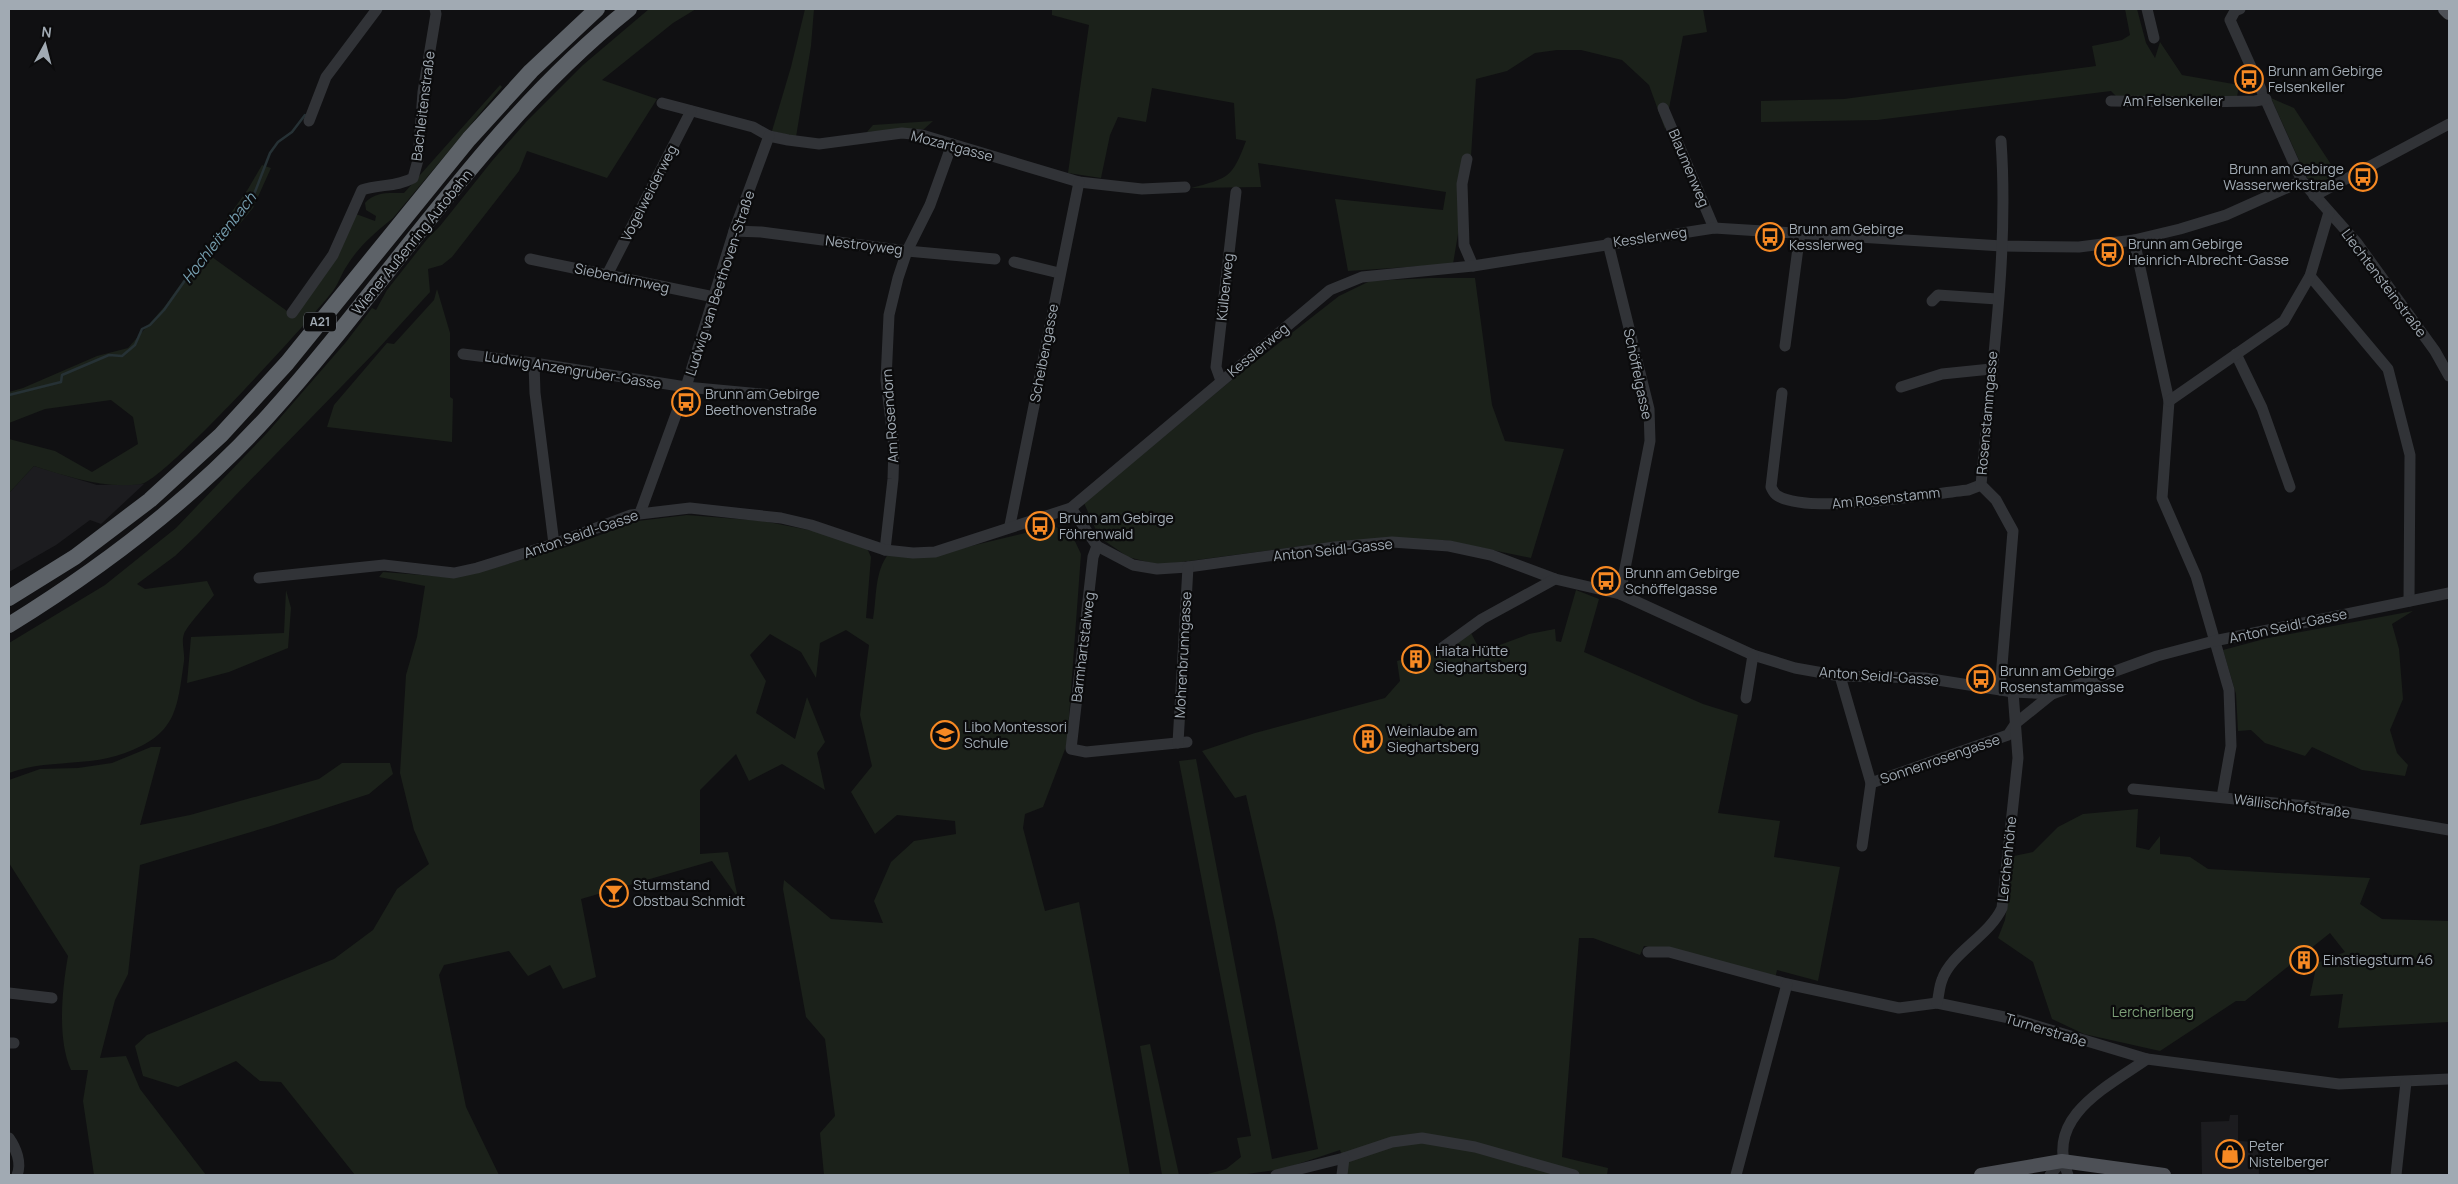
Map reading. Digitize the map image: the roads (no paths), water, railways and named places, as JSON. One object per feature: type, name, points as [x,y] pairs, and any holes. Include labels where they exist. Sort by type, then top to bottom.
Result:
[{"type":"highway","name":"Wiener Außenring Autobahn","points":[[9,598],[75,557],[150,500],[221,435],[286,363],[469,140],[531,71],[597,9]]},
{"type":"highway","name":"Wiener Außenring Autobahn","points":[[9,626],[66,590],[165,514],[234,451],[303,376],[484,152],[546,84],[629,9]]},
{"type":"main road","points":[[2445,9],[2449,13]]},
{"type":"main road","points":[[1981,1175],[2062,1161],[2164,1175]]},
{"type":"street","points":[[308,122],[326,77],[377,9]]},
{"type":"street","name":"Bachleitenstraße","points":[[292,313],[333,255],[362,190],[374,186],[388,186],[413,178],[418,160],[423,92],[436,14],[435,9]]},
{"type":"street","points":[[2147,9],[2154,38]]},
{"type":"street","name":"Liechtensteinstraße","points":[[2240,9],[2235,11],[2230,20],[2302,181],[2358,243],[2435,351],[2449,376]]},
{"type":"street","name":"Am Felsenkeller","points":[[2111,101],[2197,102],[2255,101],[2266,99]]},
{"type":"street","name":"Mozartgasse","points":[[662,103],[753,127],[768,136],[819,144],[902,133],[922,135],[1079,182],[1142,189],[1185,187]]},
{"type":"street","name":"Blaumenweg","points":[[1663,108],[1714,228]]},
{"type":"street","name":"Vogelweiderweg","points":[[607,274],[690,111]]},
{"type":"street","points":[[2314,196],[2449,124]]},
{"type":"street","name":"Ludwig van Beethoven-Straße","points":[[640,513],[686,387],[734,231],[768,136]]},
{"type":"street","name":"Rosenstammgasse","points":[[2000,690],[2013,531],[1996,500],[1980,485],[2002,246],[2005,196],[2001,141]]},
{"type":"street","name":"Am Rosendorn","points":[[885,550],[894,479],[894,447],[886,380],[889,315],[907,251],[930,205],[952,144]]},
{"type":"street","points":[[1467,159],[1462,184],[1464,245],[1473,266]]},
{"type":"street","name":"Kesslerweg","points":[[1072,508],[1221,380],[1330,290],[1362,276],[1473,266],[1608,243],[1714,228],[2002,246],[2079,247],[2134,240],[2226,215],[2302,181]]},
{"type":"street","name":"Scheibengasse","points":[[1010,526],[1079,182]]},
{"type":"street","name":"Külberweg","points":[[1221,380],[1216,367],[1236,192]]},
{"type":"street","points":[[2169,401],[2284,321],[2310,276],[2329,212]]},
{"type":"street","name":"Nestroyweg","points":[[734,231],[761,232],[907,251],[995,259]]},
{"type":"street","points":[[1785,346],[1800,234]]},
{"type":"street","points":[[2134,240],[2169,401],[2162,498],[2196,576],[2229,690],[2231,746],[2222,797]]},
{"type":"street","name":"Schöffelgasse","points":[[1608,243],[1649,409],[1650,442],[1620,594]]},
{"type":"street","name":"Siebendirnweg","points":[[530,259],[714,297]]},
{"type":"street","points":[[1014,262],[1060,273]]},
{"type":"street","points":[[2310,276],[2388,369],[2410,455],[2409,601]]},
{"type":"street","points":[[1932,301],[1938,295],[1997,299]]},
{"type":"street","name":"Ludwig Anzengruber-Gasse","points":[[463,354],[686,387],[772,395]]},
{"type":"street","points":[[2236,354],[2262,408],[2290,487]]},
{"type":"street","points":[[534,363],[535,393],[554,544]]},
{"type":"street","points":[[1902,387],[1942,374],[1991,369]]},
{"type":"street","name":"Am Rosenstamm","points":[[1782,392],[1771,487],[1775,495],[1786,500],[1833,505],[1968,490],[1980,485]]},
{"type":"street","name":"Anton Seidl-Gasse","points":[[259,578],[384,565],[454,573],[477,568],[554,544],[640,513],[690,508],[781,518],[811,525],[885,550],[914,553],[935,552],[1010,526],[1072,508],[1097,546],[1133,565],[1158,569],[1188,567],[1335,547],[1392,542],[1449,546],[1491,555],[1555,579],[1620,594],[1753,655],[1795,668],[1840,676],[1925,678],[2013,692],[2052,694],[2158,656],[2214,641],[2449,592]]},
{"type":"street","name":"Barmhartstalweg","points":[[1097,546],[1093,557],[1071,749],[1086,752],[1182,743]]},
{"type":"street","name":"Mohrenbrunngasse","points":[[1182,743],[1188,567]]},
{"type":"street","points":[[1442,648],[1482,619],[1555,579]]},
{"type":"street","points":[[1746,698],[1753,655]]},
{"type":"street","name":"Sonnenrosengasse","points":[[1840,676],[1872,783],[1862,846]]},
{"type":"street","name":"Lerchenhöhe","points":[[1937,1003],[1942,979],[1960,955],[1996,921],[2002,908],[2018,758],[2013,692]]},
{"type":"street","name":"Sonnenrosengasse","points":[[1872,783],[2008,735],[2016,723],[2052,694]]},
{"type":"street","name":"Wällischhofstraße","points":[[2133,789],[2317,807],[2449,830]]},
{"type":"street","name":"Turnerstraße","points":[[1648,952],[1669,952],[1787,984],[1899,1008],[1937,1003],[2014,1019],[2147,1059],[2338,1084],[2449,1079]]},
{"type":"street","points":[[1736,1175],[1787,984]]},
{"type":"street","points":[[9,993],[52,998]]},
{"type":"street","points":[[2068,1175],[2062,1161],[2065,1131],[2085,1101],[2147,1059]]},
{"type":"street","points":[[2396,1175],[2406,1082]]},
{"type":"street","points":[[9,1138],[16,1149],[20,1170],[17,1175]]},
{"type":"street","points":[[1276,1175],[1344,1158],[1392,1142],[1422,1138],[1476,1147],[1574,1175]]},
{"type":"street","points":[[1342,1175],[1344,1158]]},
{"type":"street","points":[[2050,1175],[2062,1161]]},
{"type":"waterway","name":"Hochleitenbach","points":[[9,395],[61,382],[62,375],[109,355],[122,356],[135,345],[142,329],[150,325],[164,310],[198,262],[209,253],[218,238],[234,223],[253,197],[270,153],[278,142],[292,132],[305,115]]},
{"type":"place","name":"Brunn am Gebirge Felsenkeller","points":[[2249,79]]},
{"type":"place","name":"Brunn am Gebirge Wasserwerkstraße","points":[[2363,177]]},
{"type":"place","name":"Brunn am Gebirge Kesslerweg","points":[[1770,237]]},
{"type":"place","name":"Brunn am Gebirge Heinrich-Albrecht-Gasse","points":[[2109,252]]},
{"type":"place","name":"Brunn am Gebirge Beethovenstraße","points":[[686,402]]},
{"type":"place","name":"Brunn am Gebirge Föhrenwald","points":[[1040,526]]},
{"type":"place","name":"Brunn am Gebirge Schöffelgasse","points":[[1606,581]]},
{"type":"place","name":"Hiata Hütte Sieghartsberg","points":[[1416,659]]},
{"type":"place","name":"Brunn am Gebirge Rosenstammgasse","points":[[1981,679]]},
{"type":"place","name":"Libo Montessori Schule","points":[[945,735]]},
{"type":"place","name":"Weinlaube am Sieghartsberg","points":[[1368,739]]},
{"type":"place","name":"Sturmstand Obstbau Schmidt","points":[[614,893]]},
{"type":"place","name":"Einstiegsturm 46","points":[[2304,960]]},
{"type":"place","name":"Peter Nistelberger","points":[[2230,1154]]},
{"type":"park label","name":"Lercherlberg","points":[[2153,1012]]}]
